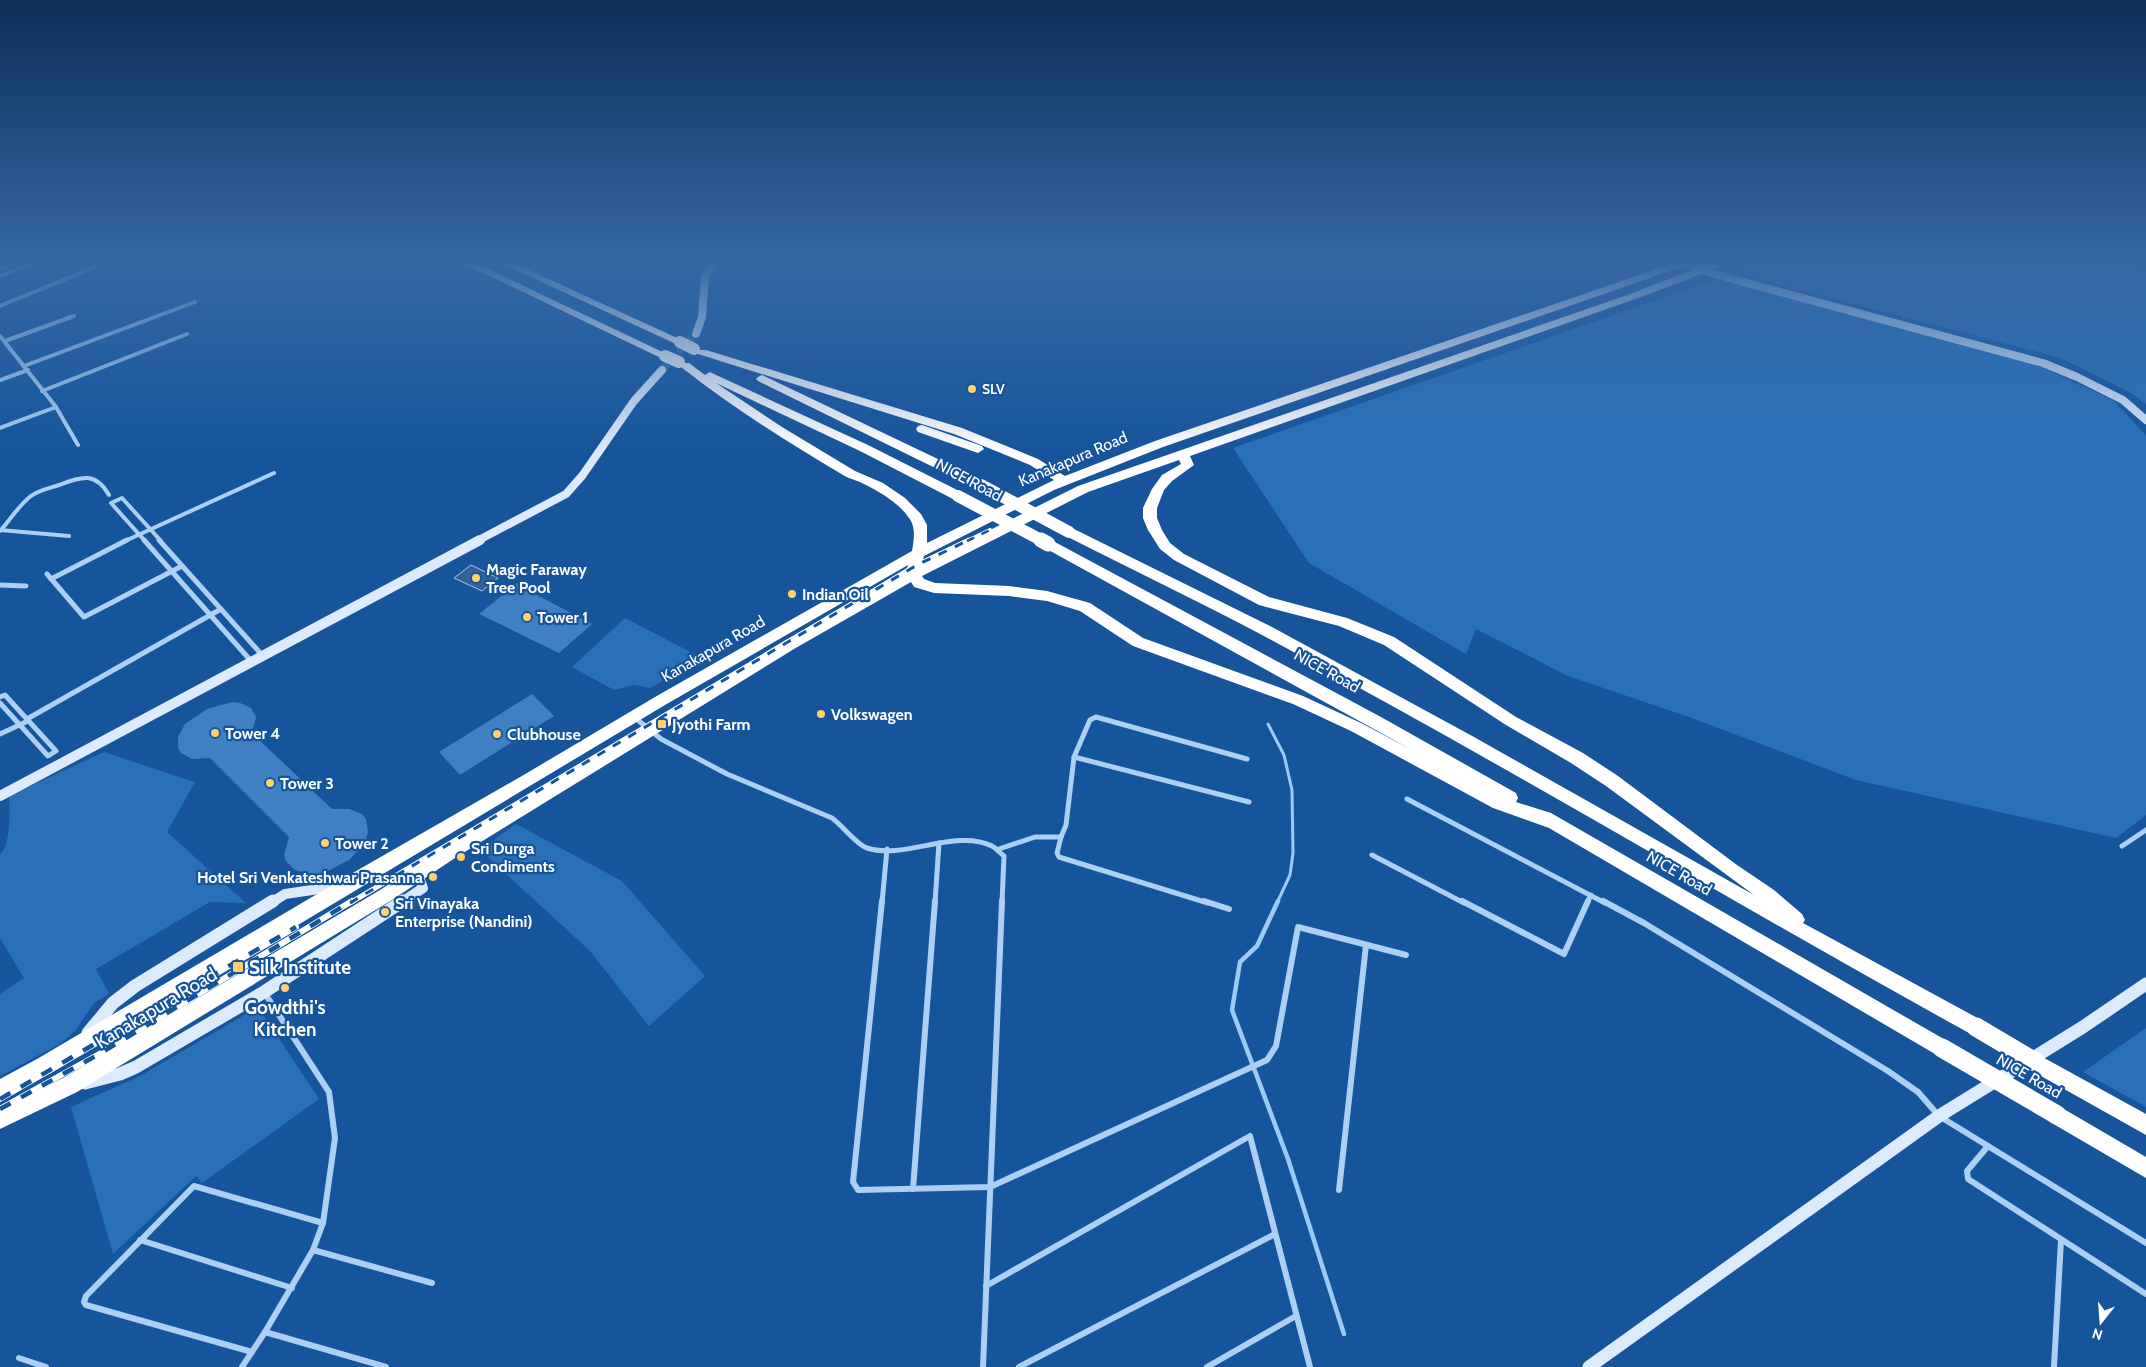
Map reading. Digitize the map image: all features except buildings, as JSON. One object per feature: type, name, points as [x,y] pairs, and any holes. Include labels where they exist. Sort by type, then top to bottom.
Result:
[{"type":"highway","name":"NICE Road","points":[[597,324],[855,444],[958,496],[1368,716],[2146,1168]]},
{"type":"highway","name":"NICE Road","points":[[640,324],[878,434],[1276,636],[1477,746],[2146,1125]]},
{"type":"highway","name":"Kanakapura Road","points":[[0,1089],[44,1066],[357,879],[533,778],[836,599],[917,554],[1065,481],[1159,444],[1508,324]]},
{"type":"highway","name":"Kanakapura Road","points":[[0,1119],[70,1085],[418,874],[449,853],[789,645],[913,574],[1083,489],[1555,324]]},
{"type":"highway","points":[[698,350],[864,403],[874,411],[912,426],[1016,463],[1041,468],[1065,481]]},
{"type":"highway","points":[[682,364],[725,396],[778,430],[850,474],[863,476],[910,509],[918,520],[921,540],[913,574],[919,583],[934,588],[1010,591],[1048,596],[1085,608],[1138,642],[1298,700],[1356,727],[1499,803],[1553,823]]},
{"type":"highway","points":[[1265,408],[1280,420]]},
{"type":"highway","points":[[1183,454],[1188,465],[1167,478],[1158,489],[1150,508],[1150,518],[1165,546],[1242,591],[1264,601],[1342,622],[1389,641],[1511,720],[1577,758],[1612,781],[1731,870],[1768,895],[1821,942]]},
{"type":"street","points":[[0,347],[6,342],[54,324]]},
{"type":"street","points":[[24,366],[137,324]]},
{"type":"street","points":[[696,334],[700,324]]},
{"type":"street","points":[[1899,324],[2043,363],[2077,377],[2123,400],[2146,420]]},
{"type":"street","points":[[42,390],[187,334]]},
{"type":"street","points":[[0,336],[56,407],[78,446]]},
{"type":"street","points":[[0,380],[28,370]]},
{"type":"street","points":[[0,796],[11,792],[262,655],[566,494],[582,476],[634,401],[662,370]]},
{"type":"street","points":[[0,428],[56,407]]},
{"type":"street","points":[[52,580],[139,534],[274,473]]},
{"type":"street","points":[[0,531],[30,497],[40,491],[73,480],[88,476],[104,486],[109,495]]},
{"type":"street","points":[[251,662],[111,503],[122,498],[262,655]]},
{"type":"street","points":[[0,531],[69,536]]},
{"type":"street","points":[[47,574],[84,617],[182,566]]},
{"type":"street","points":[[0,584],[26,586]]},
{"type":"street","points":[[0,734],[20,725],[221,609]]},
{"type":"street","points":[[0,697],[5,695],[56,751],[48,756],[0,703]]},
{"type":"street","points":[[634,717],[661,739],[727,774],[832,818],[844,827],[858,844],[866,848],[887,849],[952,842],[988,844],[999,849],[1004,856],[984,1367]]},
{"type":"street","points":[[1229,909],[1059,857],[1057,853],[1066,825],[1074,757],[1090,720],[1096,718],[1247,759]]},
{"type":"street","points":[[1074,757],[1250,802]]},
{"type":"street","points":[[1408,799],[1644,923],[1888,1070],[1918,1092],[1939,1116],[2146,1243]]},
{"type":"street","points":[[2122,846],[2146,830]]},
{"type":"street","points":[[999,849],[1035,837],[1061,837]]},
{"type":"street","points":[[914,1189],[939,843]]},
{"type":"street","points":[[887,849],[853,1182],[858,1190],[990,1187],[1267,1060],[1276,1046],[1298,927],[1406,955]]},
{"type":"street","points":[[1372,855],[1564,954],[1591,895]]},
{"type":"street","name":"Kanakapura Road","points":[[70,1085],[76,1086],[120,1074],[136,1067],[264,992],[423,888],[418,874]]},
{"type":"street","points":[[1339,1190],[1366,945]]},
{"type":"street","points":[[1589,1367],[1939,1116],[2083,1027],[2146,984]]},
{"type":"street","points":[[242,1367],[292,1288],[313,1250],[323,1223],[335,1138],[329,1092],[264,992]]},
{"type":"street","points":[[986,1286],[1250,1136],[1310,1367]]},
{"type":"street","points":[[1988,1146],[1967,1171],[1968,1178],[1975,1185],[2146,1294]]},
{"type":"street","points":[[252,1352],[86,1305],[84,1302],[86,1296],[194,1186],[323,1223]]},
{"type":"street","points":[[1019,1367],[1276,1234]]},
{"type":"street","points":[[140,1240],[292,1288]]},
{"type":"street","points":[[2054,1367],[2061,1240]]},
{"type":"street","points":[[313,1250],[432,1283]]},
{"type":"street","points":[[1207,1367],[1296,1316]]},
{"type":"street","points":[[265,1332],[386,1367]]},
{"type":"street","points":[[19,1358],[46,1367]]},
{"type":"shaded area","points":[[1589,324],[1882,324],[2041,367],[2113,400],[2146,435],[2146,815],[2116,838],[1856,780],[1689,717],[1568,676],[1476,629],[1466,654],[1309,563],[1233,448]]},
{"type":"shaded area","points":[[1930,324],[2146,324],[2146,404],[2131,393],[2061,358]]},
{"type":"shaded area","name":"Magic Faraway Tree Pool","points":[[471,565],[498,578],[482,591],[454,578]]},
{"type":"shaded area","points":[[625,618],[702,658],[650,688],[634,685],[614,690],[572,667]]},
{"type":"shaded area","points":[[104,752],[195,782],[167,832],[246,903],[210,902],[96,969],[109,994],[94,1003],[75,1031],[60,1044],[0,1076],[0,994],[24,978],[0,938],[0,854],[4,849],[8,835],[9,796]]},
{"type":"shaded area","points":[[516,824],[622,881],[705,976],[649,1026],[590,951],[480,850]]},
{"type":"shaded area","points":[[258,1007],[319,1099],[202,1183],[196,1176],[113,1254],[71,1107],[140,1076]]},
{"type":"shaded area","points":[[2146,1028],[2146,1107],[2083,1072]]},
{"type":"waterway","points":[[1268,724],[1284,755],[1292,790],[1293,853],[1290,875],[1277,903]]},
{"type":"waterway","points":[[1278,901],[1257,946],[1240,962],[1232,1010],[1288,1159],[1344,1334]]},
{"type":"tunnel","points":[[662,370],[696,334]]},
{"type":"railway","points":[[967,541],[990,530]]},
{"type":"railway","points":[[350,903],[917,565],[969,540]]},
{"type":"railway","points":[[0,1109],[101,1053],[352,901]]},
{"type":"railway","points":[[0,1099],[296,927]]},
{"type":"place","name":"SLV","points":[[972,389]]},
{"type":"place","name":"Magic Faraway Tree Pool","points":[[476,578]]},
{"type":"place","name":"Indian Oil","points":[[792,594]]},
{"type":"place","name":"Tower 1","points":[[527,617]]},
{"type":"place","name":"Volkswagen","points":[[821,714]]},
{"type":"place","name":"Jyothi Farm","points":[[662,724]]},
{"type":"place","name":"Tower 4","points":[[215,733]]},
{"type":"place","name":"Clubhouse","points":[[497,734]]},
{"type":"place","name":"Tower 3","points":[[270,783]]},
{"type":"place","name":"Tower 2","points":[[325,843]]},
{"type":"place","name":"Sri Durga Condiments","points":[[461,857]]},
{"type":"place","name":"Hotel Sri Venkateshwar Prasanna","points":[[433,877]]},
{"type":"place","name":"Sri Vinayaka Enterprise (Nandini)","points":[[385,912]]},
{"type":"place","name":"Silk Institute","points":[[238,967]]},
{"type":"place","name":"Gowdthi's Kitchen","points":[[285,988]]}]
